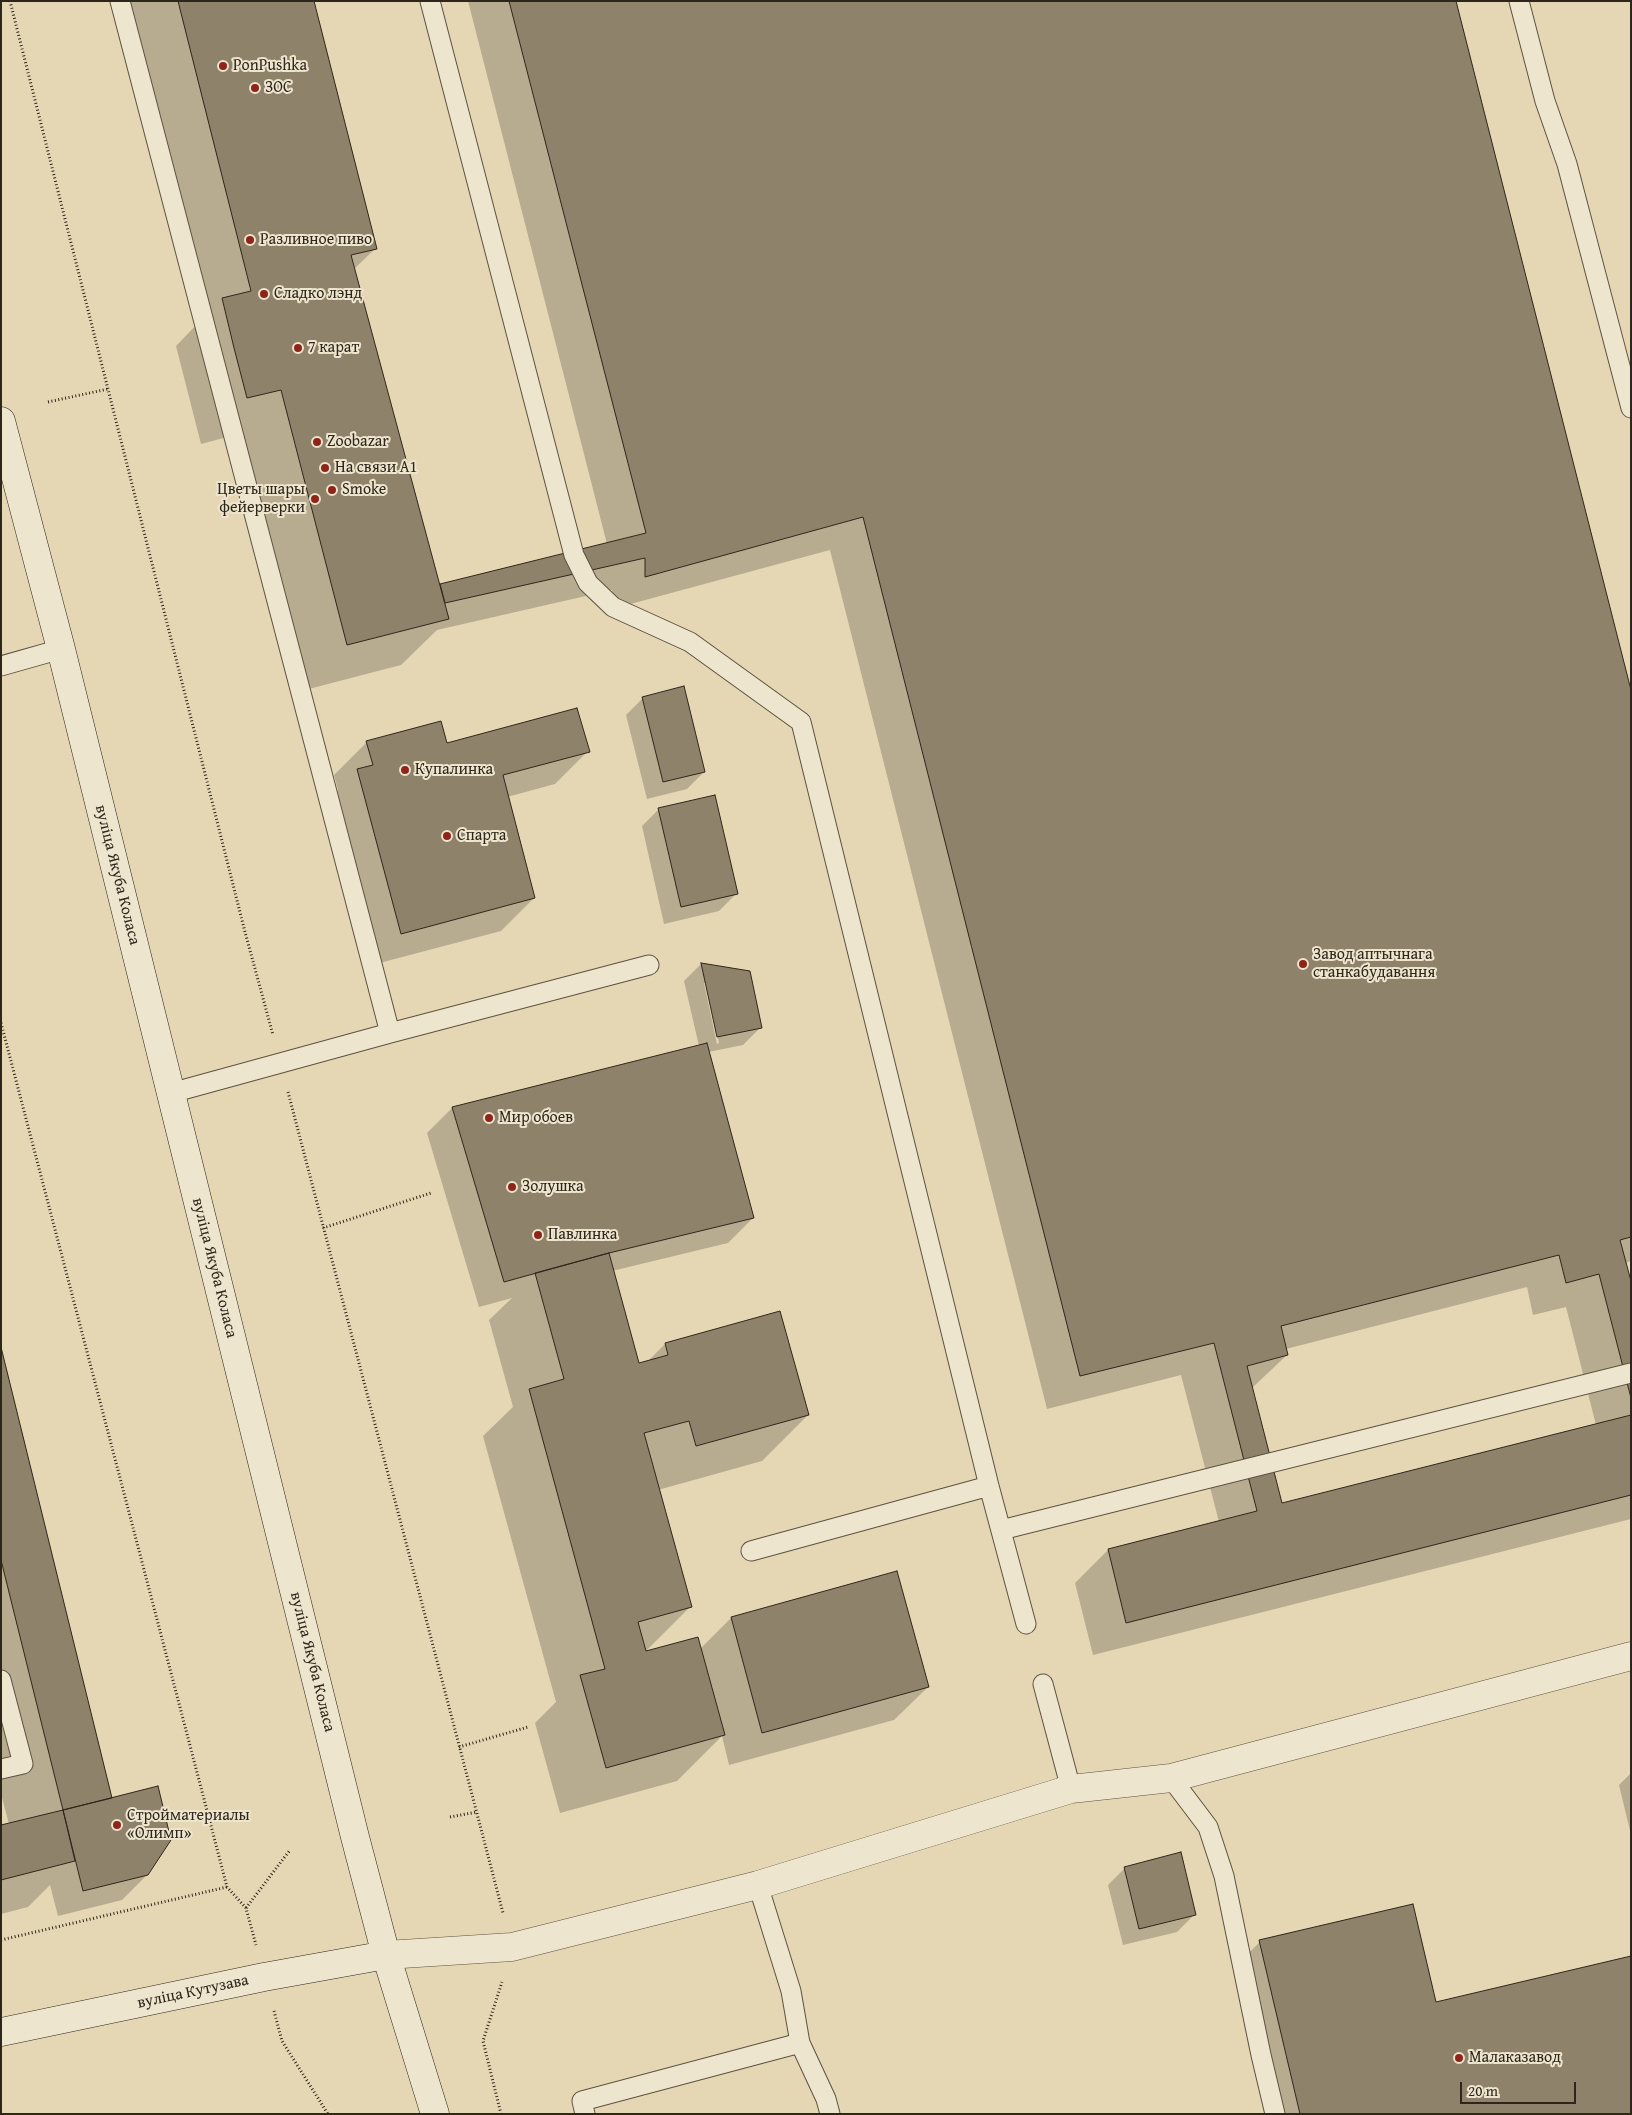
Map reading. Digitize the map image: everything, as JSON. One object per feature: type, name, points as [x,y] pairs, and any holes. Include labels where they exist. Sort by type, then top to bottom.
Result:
[{"type":"main road","name":"вуліца Якуба Коласа","points":[[1,421],[60,649],[355,1837],[386,1955],[435,2114]]},
{"type":"main road","name":"вуліца Кутузава","points":[[1,2032],[264,1977],[386,1955],[512,1947],[758,1884],[1071,1789],[1171,1778],[1631,1656]]},
{"type":"lane","points":[[120,1],[390,1033]]},
{"type":"lane","points":[[430,1],[574,555],[588,583],[613,606],[690,642],[801,722],[989,1486],[1026,1624]]},
{"type":"lane","points":[[1519,1],[1545,101],[1567,164],[1631,408]]},
{"type":"lane","points":[[1,666],[60,649]]},
{"type":"lane","points":[[171,1093],[650,965]]},
{"type":"lane","points":[[1001,1530],[1631,1373]]},
{"type":"lane","points":[[751,1551],[989,1486]]},
{"type":"lane","points":[[1,1680],[23,1764],[1,1769]]},
{"type":"lane","points":[[1043,1684],[1071,1789]]},
{"type":"lane","points":[[1171,1778],[1208,1828],[1224,1876],[1275,2114]]},
{"type":"lane","points":[[758,1884],[791,1991],[800,2043],[826,2099],[830,2114]]},
{"type":"lane","points":[[586,2114],[582,2101],[800,2043]]},
{"type":"path","points":[[48,402],[108,389]]},
{"type":"path","points":[[1,1023],[227,1887],[246,1908],[282,2041],[328,2114]]},
{"type":"path","points":[[323,1228],[431,1193]]},
{"type":"path","points":[[459,1747],[528,1727]]},
{"type":"path","points":[[450,1817],[476,1812]]},
{"type":"path","points":[[246,1908],[290,1850]]},
{"type":"path","points":[[1,1940],[227,1887]]},
{"type":"building","points":[[178,1],[314,1],[377,249],[351,255],[449,619],[347,645],[281,390],[247,398],[222,298],[251,291]]},
{"type":"building","name":"Завод аптычнага станкабудавання","points":[[509,1],[1456,1],[1631,690],[1631,1237],[1620,1240],[1631,1281],[1631,1398],[1599,1274],[1566,1283],[1559,1255],[1281,1326],[1288,1355],[1247,1366],[1282,1503],[1631,1415],[1631,1495],[1126,1623],[1108,1549],[1257,1511],[1214,1343],[1080,1376],[863,517],[645,577],[645,558],[445,603],[440,584],[646,533]]},
{"type":"building","points":[[684,686],[705,772],[663,782],[642,697]]},
{"type":"building","name":"Спарта","points":[[577,708],[590,752],[503,775],[535,898],[401,934],[357,769],[373,765],[366,741],[441,721],[447,743]]},
{"type":"building","points":[[715,795],[738,894],[681,907],[658,808]]},
{"type":"building","points":[[701,963],[750,971],[762,1028],[717,1037]]},
{"type":"building","points":[[707,1043],[754,1218],[609,1253],[504,1282],[452,1107]]},
{"type":"building","points":[[609,1253],[639,1363],[668,1355],[665,1343],[780,1311],[809,1415],[696,1446],[689,1421],[644,1433],[692,1607],[638,1622],[646,1651],[698,1637],[725,1735],[606,1768],[580,1675],[605,1669],[529,1389],[564,1379],[535,1273]]},
{"type":"building","points":[[1,1347],[112,1798],[63,1810],[1,1560]]},
{"type":"building","points":[[897,1571],[929,1687],[762,1733],[731,1617]]},
{"type":"building","name":"Стройматериалы «Олимп»","points":[[158,1786],[171,1840],[148,1875],[83,1891],[63,1810]]},
{"type":"building","points":[[63,1810],[75,1861],[1,1880],[1,1825]]},
{"type":"building","points":[[1181,1852],[1196,1915],[1139,1929],[1124,1867]]},
{"type":"building","name":"Малаказавод","points":[[1413,1904],[1436,2002],[1631,1956],[1631,2114],[1300,2114],[1259,1940]]},
{"type":"place","name":"PonPushka","points":[[223,66]]},
{"type":"place","name":"ЗОС","points":[[255,88]]},
{"type":"place","name":"Разливное пиво","points":[[250,240]]},
{"type":"place","name":"Сладко лэнд","points":[[264,294]]},
{"type":"place","name":"7 карат","points":[[298,348]]},
{"type":"place","name":"Zoobazar","points":[[317,442]]},
{"type":"place","name":"На связи А1","points":[[325,468]]},
{"type":"place","name":"Smoke","points":[[332,490]]},
{"type":"place","name":"Цветы шары фейерверки","points":[[315,499]]},
{"type":"place","name":"Купалинка","points":[[405,770]]},
{"type":"place","name":"Спарта","points":[[447,836]]},
{"type":"place","name":"Завод аптычнага станкабудавання","points":[[1303,964]]},
{"type":"place","name":"Мир обоев","points":[[489,1118]]},
{"type":"place","name":"Золушка","points":[[512,1187]]},
{"type":"place","name":"Павлинка","points":[[538,1235]]},
{"type":"place","name":"Стройматериалы «Олимп»","points":[[117,1825]]},
{"type":"place","name":"Малаказавод","points":[[1459,2058]]}]
